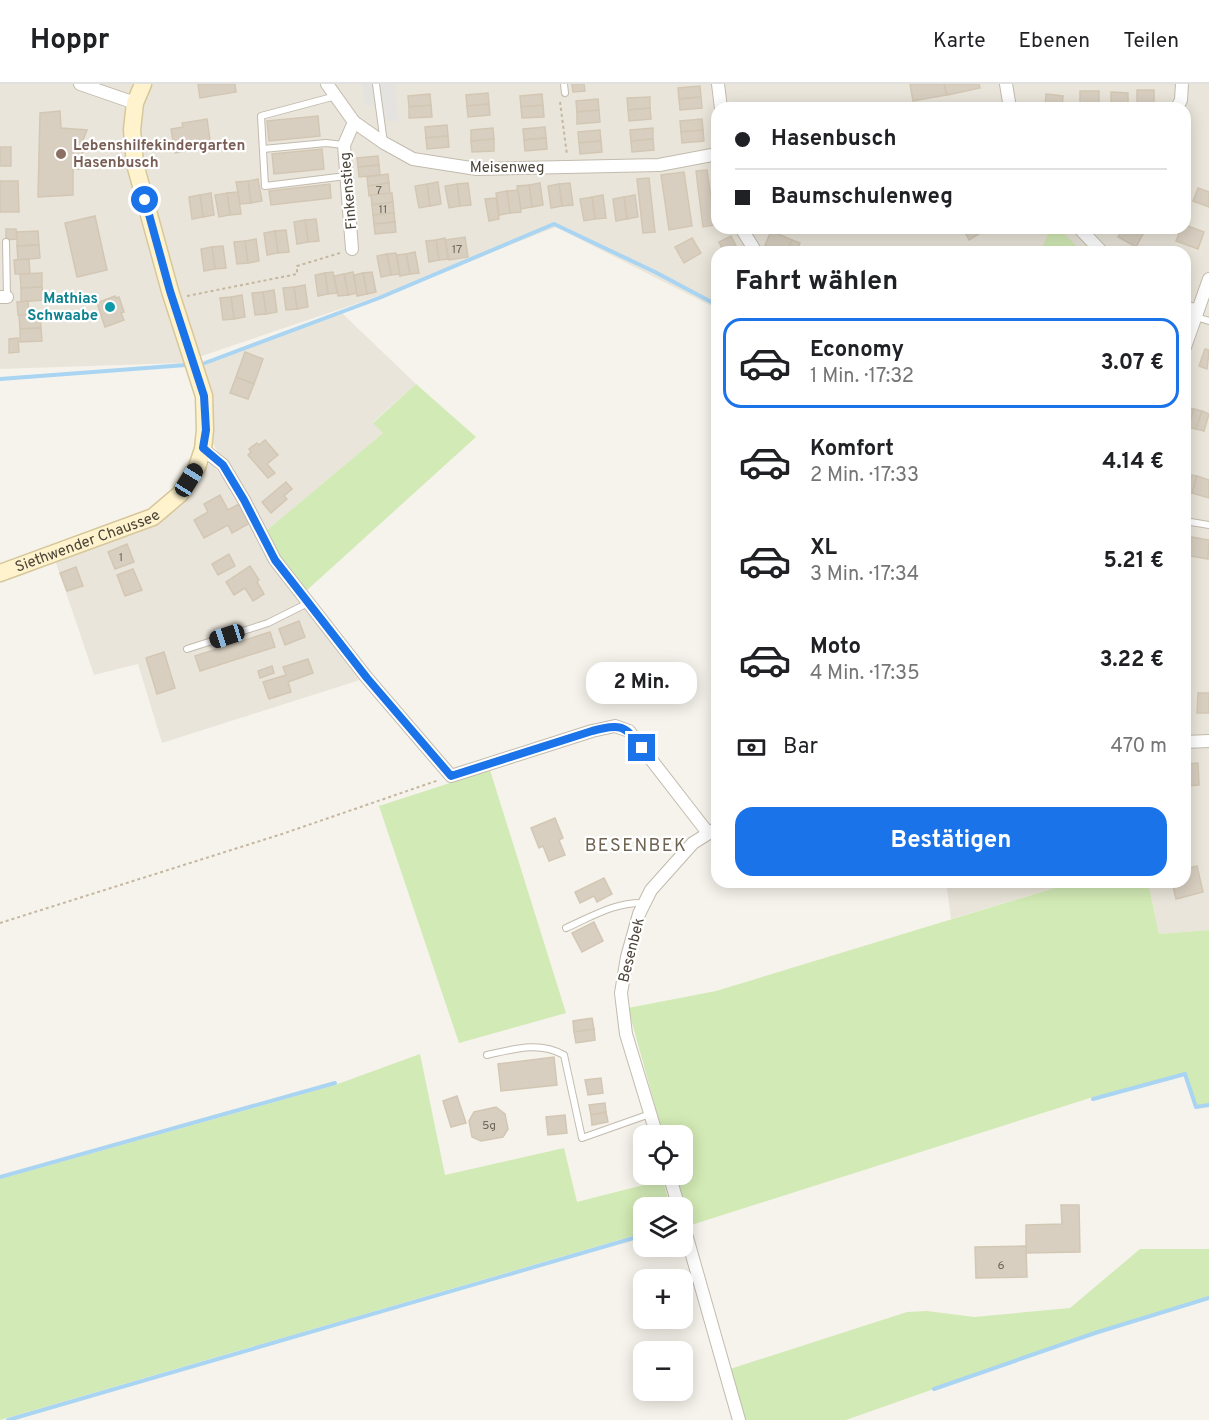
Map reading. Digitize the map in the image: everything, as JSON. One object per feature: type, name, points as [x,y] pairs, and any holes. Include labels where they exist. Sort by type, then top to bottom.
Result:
[{"type":"main road","name":"Siethwender Chaussee","points":[[0,573],[153,517],[180,494],[197,467],[203,448],[206,430],[204,396],[172,299],[135,164],[132,130],[135,103],[143,84]]},
{"type":"street","points":[[80,84],[101,88],[135,103]]},
{"type":"street","name":"Meisenweg","points":[[327,84],[354,122],[384,143],[413,159],[477,169],[659,165],[711,155]]},
{"type":"street","points":[[718,84],[720,102]]},
{"type":"street","points":[[1006,84],[1009,102]]},
{"type":"street","points":[[1180,102],[1182,84]]},
{"type":"street","name":"Finkenstieg","points":[[352,249],[344,145],[354,122]]},
{"type":"street","points":[[1085,234],[1096,246]]},
{"type":"street","points":[[1192,312],[1209,279]]},
{"type":"street","points":[[203,448],[223,465],[275,560],[367,678],[451,776],[592,731],[615,726],[629,731],[711,829]]},
{"type":"street","points":[[1191,741],[1209,741]]},
{"type":"street","name":"Besenbek","points":[[654,1125],[626,1034],[621,993],[627,957],[639,914],[651,890],[693,843],[711,832]]},
{"type":"street","points":[[693,1257],[739,1420]]},
{"type":"lane","points":[[376,84],[384,143]]},
{"type":"lane","points":[[562,94],[564,84]]},
{"type":"lane","points":[[336,96],[261,116],[265,186],[346,176]]},
{"type":"lane","points":[[263,149],[326,143],[344,145]]},
{"type":"lane","points":[[4,297],[6,243]]},
{"type":"lane","points":[[1192,312],[1209,321]]},
{"type":"lane","points":[[1191,522],[1209,525]]},
{"type":"lane","points":[[187,649],[268,623],[308,603]]},
{"type":"lane","points":[[566,928],[616,905],[627,902],[645,903]]},
{"type":"lane","points":[[488,1055],[519,1048],[548,1047],[564,1055],[582,1138],[650,1114]]},
{"type":"path","points":[[562,94],[569,167]]},
{"type":"path","name":"Finkenstieg","points":[[172,299],[297,274],[297,266],[352,249]]},
{"type":"path","points":[[0,923],[282,834],[451,776]]},
{"type":"shaded area","points":[[0,84],[1209,84],[1209,930],[1159,934],[1149,888],[1191,888],[1191,246],[711,246],[711,306],[556,227],[382,295],[181,363],[0,369]]},
{"type":"shaded area","points":[[362,84],[395,84],[399,121],[381,121],[379,105],[365,106]]},
{"type":"shaded area","points":[[342,313],[416,384],[373,422],[383,433],[266,531],[210,439],[202,366]]},
{"type":"shaded area","points":[[210,462],[237,495],[363,679],[162,743],[138,664],[94,675],[55,560],[151,526],[184,502]]},
{"type":"shaded area","points":[[947,888],[1054,888],[951,919]]},
{"type":"green space","points":[[1048,234],[1064,234],[1077,246],[1043,246]]},
{"type":"green space","points":[[416,384],[476,437],[306,591],[282,560],[266,531],[383,433],[373,423]]},
{"type":"green space","points":[[490,770],[566,1013],[459,1043],[379,806]]},
{"type":"green space","points":[[1054,888],[1149,888],[1159,934],[1209,930],[1209,1104],[1197,1106],[1185,1073],[1093,1097],[693,1224],[693,1197],[680,1197],[677,1185],[693,1185],[693,1125],[660,1125],[628,1008],[716,991]]},
{"type":"green space","points":[[420,1054],[445,1175],[564,1148],[577,1202],[643,1185],[664,1185],[667,1197],[633,1197],[633,1236],[0,1420],[0,1179],[335,1085]]},
{"type":"green space","points":[[1140,1249],[1209,1249],[1209,1296],[1095,1332],[846,1420],[746,1420],[730,1369],[907,1312],[927,1311],[974,1317],[1070,1308]]},
{"type":"building","points":[[198,84],[235,84],[236,92],[200,98]]},
{"type":"building","points":[[572,84],[584,84],[585,91],[573,92]]},
{"type":"building","points":[[910,84],[944,84],[947,95],[913,101]]},
{"type":"building","points":[[944,84],[979,84],[980,88],[947,95]]},
{"type":"building","points":[[700,86],[701,97],[679,99],[678,88]]},
{"type":"building","points":[[1137,90],[1154,90],[1154,102],[1137,102]]},
{"type":"building","points":[[1080,91],[1099,91],[1099,102],[1080,102]]},
{"type":"building","points":[[1111,92],[1128,93],[1128,102],[1111,102]]},
{"type":"building","points":[[488,93],[489,104],[467,106],[466,95]]},
{"type":"building","points":[[430,94],[431,105],[409,107],[408,96]]},
{"type":"building","points":[[542,94],[543,105],[521,107],[520,96]]},
{"type":"building","points":[[1046,94],[1063,96],[1062,102],[1045,102]]},
{"type":"building","points":[[650,97],[650,108],[628,110],[627,98]]},
{"type":"building","points":[[701,97],[702,108],[680,110],[679,99]]},
{"type":"building","points":[[598,99],[599,110],[577,112],[576,101]]},
{"type":"building","points":[[489,104],[490,115],[468,117],[467,106]]},
{"type":"building","points":[[431,105],[432,117],[409,118],[409,107]]},
{"type":"building","points":[[543,105],[544,117],[522,118],[521,107]]},
{"type":"building","points":[[650,108],[651,119],[629,121],[628,110]]},
{"type":"building","points":[[599,110],[600,122],[577,124],[577,112]]},
{"type":"building","name":"Lebenshilfekindergarten Hasenbusch","points":[[60,111],[61,128],[87,130],[83,140],[82,169],[73,169],[73,195],[38,197],[40,113]]},
{"type":"building","points":[[318,116],[320,136],[269,141],[267,121]]},
{"type":"building","points":[[207,119],[211,147],[175,153],[171,129],[183,127],[182,123]]},
{"type":"building","points":[[702,119],[703,130],[681,132],[680,121]]},
{"type":"building","points":[[447,125],[448,136],[426,138],[425,127]]},
{"type":"building","points":[[545,127],[546,138],[524,140],[523,129]]},
{"type":"building","points":[[493,128],[494,139],[471,141],[471,130]]},
{"type":"building","points":[[653,128],[653,139],[631,141],[630,130]]},
{"type":"building","points":[[600,130],[601,141],[579,143],[578,132]]},
{"type":"building","points":[[703,130],[704,141],[682,143],[681,132]]},
{"type":"building","points":[[448,136],[449,147],[427,149],[426,138]]},
{"type":"building","points":[[546,138],[547,149],[525,151],[524,140]]},
{"type":"building","points":[[494,139],[494,151],[472,152],[471,141]]},
{"type":"building","points":[[653,139],[654,150],[632,152],[631,141]]},
{"type":"building","points":[[601,141],[602,152],[580,154],[579,143]]},
{"type":"building","points":[[0,147],[11,147],[11,166],[0,166]]},
{"type":"building","points":[[322,149],[324,169],[274,174],[272,154]]},
{"type":"building","points":[[378,156],[379,165],[358,167],[357,158]]},
{"type":"building","points":[[379,165],[380,175],[359,177],[358,167]]},
{"type":"building","points":[[707,170],[711,198],[711,226],[703,227],[696,171]]},
{"type":"building","points":[[684,172],[692,226],[669,230],[661,175]]},
{"type":"building","points":[[388,174],[389,183],[368,186],[367,177]]},
{"type":"building","points":[[649,178],[655,232],[643,233],[637,179]]},
{"type":"building","points":[[258,179],[262,201],[251,203],[248,181]]},
{"type":"building","points":[[0,181],[18,181],[19,212],[0,212]]},
{"type":"building","points":[[248,181],[251,203],[240,204],[236,182]]},
{"type":"building","points":[[438,182],[441,204],[430,206],[427,184]]},
{"type":"building","points":[[389,183],[390,194],[369,196],[368,186]]},
{"type":"building","points":[[468,183],[471,205],[460,206],[457,184]]},
{"type":"building","points":[[540,183],[543,205],[532,207],[529,185]]},
{"type":"building","points":[[570,183],[573,205],[562,206],[559,184]]},
{"type":"building","points":[[330,184],[331,198],[271,205],[269,191]]},
{"type":"building","points":[[427,184],[430,206],[419,208],[415,186]]},
{"type":"building","points":[[457,184],[460,206],[449,208],[445,186]]},
{"type":"building","points":[[559,184],[562,206],[551,208],[548,186]]},
{"type":"building","points":[[529,185],[532,207],[521,209],[517,186]]},
{"type":"building","points":[[1198,188],[1209,192],[1209,207],[1193,201]]},
{"type":"building","points":[[518,190],[521,212],[510,213],[507,191]]},
{"type":"building","points":[[507,191],[510,213],[499,215],[496,193]]},
{"type":"building","points":[[238,192],[241,214],[230,215],[227,193]]},
{"type":"building","points":[[211,193],[214,215],[203,217],[200,195]]},
{"type":"building","points":[[227,193],[230,215],[219,217],[215,195]]},
{"type":"building","points":[[392,193],[393,202],[372,205],[371,195]]},
{"type":"building","points":[[200,195],[203,217],[192,219],[189,197]]},
{"type":"building","points":[[603,195],[606,218],[595,219],[592,197]]},
{"type":"building","points":[[635,195],[638,217],[627,219],[624,197]]},
{"type":"building","points":[[592,197],[595,219],[584,221],[580,199]]},
{"type":"building","points":[[624,197],[627,219],[616,221],[613,199]]},
{"type":"building","points":[[496,198],[499,219],[489,221],[485,199]]},
{"type":"building","points":[[393,202],[394,213],[373,215],[372,205]]},
{"type":"building","points":[[394,213],[395,222],[374,224],[373,215]]},
{"type":"building","points":[[95,216],[107,270],[77,277],[65,223]]},
{"type":"building","points":[[316,219],[319,241],[308,242],[305,220]]},
{"type":"building","points":[[305,220],[308,242],[297,244],[294,222]]},
{"type":"building","points":[[395,222],[396,232],[375,234],[374,224]]},
{"type":"building","points":[[1191,227],[1204,232],[1198,249],[1176,241],[1179,234],[1191,234]]},
{"type":"building","points":[[6,229],[16,229],[17,239],[6,240]]},
{"type":"building","points":[[286,230],[289,252],[278,253],[275,231]]},
{"type":"building","points":[[38,231],[39,245],[17,246],[17,232]]},
{"type":"building","points":[[275,231],[278,253],[267,255],[264,233]]},
{"type":"building","points":[[770,234],[778,234],[792,240],[790,246],[765,245]]},
{"type":"building","points":[[966,234],[979,234],[969,240]]},
{"type":"building","points":[[1120,234],[1143,234],[1137,246],[1118,237]]},
{"type":"building","points":[[731,236],[736,246],[721,246],[719,242]]},
{"type":"building","points":[[465,237],[468,257],[449,260],[445,240]]},
{"type":"building","points":[[445,238],[448,259],[439,260],[436,240]]},
{"type":"building","points":[[692,238],[701,253],[684,263],[675,247]]},
{"type":"building","points":[[256,239],[259,261],[248,263],[245,241]]},
{"type":"building","points":[[436,240],[439,260],[429,262],[426,241]]},
{"type":"building","points":[[792,240],[800,243],[799,246],[790,246]]},
{"type":"building","points":[[245,241],[248,263],[237,264],[234,242]]},
{"type":"building","points":[[39,245],[40,258],[18,260],[17,246]]},
{"type":"building","points":[[223,246],[226,268],[215,269],[212,247]]},
{"type":"building","points":[[212,247],[215,269],[204,271],[201,249]]},
{"type":"building","points":[[415,252],[419,273],[410,274],[406,254]]},
{"type":"building","points":[[396,253],[400,274],[391,275],[387,254]]},
{"type":"building","points":[[387,254],[391,275],[381,277],[377,256]]},
{"type":"building","points":[[406,254],[410,274],[400,276],[397,255]]},
{"type":"building","points":[[29,259],[30,274],[15,274],[14,260]]},
{"type":"building","points":[[333,272],[337,293],[328,294],[325,273]]},
{"type":"building","points":[[353,272],[357,293],[348,295],[344,274]]},
{"type":"building","points":[[372,272],[376,292],[367,294],[363,273]]},
{"type":"building","points":[[42,273],[42,287],[21,288],[20,274]]},
{"type":"building","points":[[325,273],[328,294],[318,296],[315,275]]},
{"type":"building","points":[[363,273],[367,294],[357,296],[354,275]]},
{"type":"building","points":[[344,274],[348,295],[338,296],[334,276]]},
{"type":"building","points":[[305,285],[308,307],[297,309],[294,287]]},
{"type":"building","points":[[42,287],[43,300],[21,302],[21,288]]},
{"type":"building","points":[[294,287],[297,309],[286,310],[283,288]]},
{"type":"building","points":[[274,290],[277,312],[266,314],[263,292]]},
{"type":"building","points":[[263,292],[266,314],[255,315],[252,293]]},
{"type":"building","points":[[242,295],[245,317],[234,319],[231,297]]},
{"type":"building","name":"Mathias Schwaabe","points":[[115,296],[119,297],[124,320],[105,327],[97,303]]},
{"type":"building","points":[[231,297],[234,319],[223,320],[220,298]]},
{"type":"building","points":[[28,301],[29,315],[18,315],[17,302]]},
{"type":"building","points":[[40,314],[41,328],[20,329],[19,315]]},
{"type":"building","points":[[41,328],[42,341],[20,342],[20,329]]},
{"type":"building","points":[[18,338],[19,352],[9,353],[9,339]]},
{"type":"building","points":[[1205,349],[1209,350],[1207,369],[1199,366]]},
{"type":"building","points":[[245,352],[263,359],[254,384],[236,377]]},
{"type":"building","points":[[236,377],[254,384],[248,399],[230,393]]},
{"type":"building","points":[[1194,409],[1202,411],[1196,429],[1191,428]]},
{"type":"building","points":[[1202,411],[1209,414],[1204,431],[1196,429]]},
{"type":"building","points":[[265,440],[278,455],[267,464],[275,473],[268,478],[248,455],[251,452],[249,449]]},
{"type":"building","points":[[1191,475],[1197,476],[1191,493]]},
{"type":"building","points":[[1197,476],[1209,480],[1209,498],[1192,493]]},
{"type":"building","points":[[286,482],[292,489],[284,496],[287,499],[271,513],[262,502]]},
{"type":"building","points":[[220,495],[228,510],[239,504],[250,523],[232,533],[228,525],[204,538],[194,520],[208,512],[204,504]]},
{"type":"building","points":[[1191,537],[1209,540],[1208,559],[1191,556]]},
{"type":"building","points":[[127,544],[134,562],[115,569],[108,552]]},
{"type":"building","points":[[229,554],[235,566],[218,575],[212,564]]},
{"type":"building","points":[[250,566],[264,594],[253,601],[245,588],[234,595],[226,582]]},
{"type":"building","points":[[76,567],[83,586],[67,591],[60,573]]},
{"type":"building","points":[[133,569],[142,590],[125,596],[117,575]]},
{"type":"building","points":[[299,621],[305,637],[285,645],[279,629]]},
{"type":"building","points":[[270,632],[275,647],[200,671],[195,656]]},
{"type":"building","points":[[164,652],[175,688],[157,694],[146,658]]},
{"type":"building","points":[[308,659],[313,673],[288,682],[291,692],[269,699],[263,682],[286,675],[283,667]]},
{"type":"building","points":[[272,666],[274,673],[260,678],[258,671]]},
{"type":"building","points":[[1198,693],[1209,693],[1209,713],[1197,713]]},
{"type":"building","points":[[1198,763],[1199,785],[1191,786],[1191,764]]},
{"type":"building","points":[[555,818],[563,838],[559,840],[565,855],[549,861],[543,846],[539,848],[531,828]]},
{"type":"building","points":[[1197,866],[1203,892],[1176,899],[1173,888],[1191,888],[1191,868]]},
{"type":"building","points":[[604,878],[612,894],[597,902],[594,896],[580,903],[575,892]]},
{"type":"building","points":[[594,922],[603,941],[582,952],[572,933]]},
{"type":"building","points":[[592,1018],[594,1029],[574,1032],[573,1021]]},
{"type":"building","points":[[594,1029],[595,1040],[576,1043],[574,1032]]},
{"type":"building","points":[[554,1057],[557,1085],[501,1091],[498,1064]]},
{"type":"building","points":[[601,1078],[603,1093],[588,1095],[585,1080]]},
{"type":"building","points":[[457,1096],[466,1123],[451,1127],[443,1101]]},
{"type":"building","points":[[605,1103],[606,1112],[591,1115],[589,1105]]},
{"type":"building","points":[[496,1107],[505,1114],[508,1129],[503,1137],[481,1141],[472,1137],[469,1121],[474,1112]]},
{"type":"building","points":[[606,1112],[608,1122],[592,1125],[591,1115]]},
{"type":"building","points":[[565,1115],[567,1133],[548,1135],[546,1117]]},
{"type":"building","points":[[1061,1205],[1079,1205],[1080,1252],[1026,1253],[1026,1225],[1062,1224]]},
{"type":"building","points":[[1026,1246],[1027,1277],[976,1278],[975,1247]]},
{"type":"waterway","points":[[205,363],[379,298],[554,224],[655,272],[711,302]]},
{"type":"waterway","points":[[0,379],[186,365]]},
{"type":"waterway","points":[[1093,1099],[1185,1074],[1196,1107],[1209,1105]]},
{"type":"waterway","points":[[0,1177],[335,1083]]},
{"type":"waterway","points":[[8,1420],[633,1238]]},
{"type":"waterway","points":[[934,1389],[1095,1333],[1209,1298]]},
{"type":"place","name":"Lebenshilfekindergarten Hasenbusch","points":[[61,154]]},
{"type":"place","name":"Mathias Schwaabe","points":[[110,307]]},
{"type":"district","name":"BESENBEK","points":[[636,845]]},
{"type":"route","points":[[145,200],[170,291],[204,396],[206,430],[203,448],[223,465],[275,560],[367,678],[451,776],[592,731],[615,726],[629,731],[642,748]]}]
